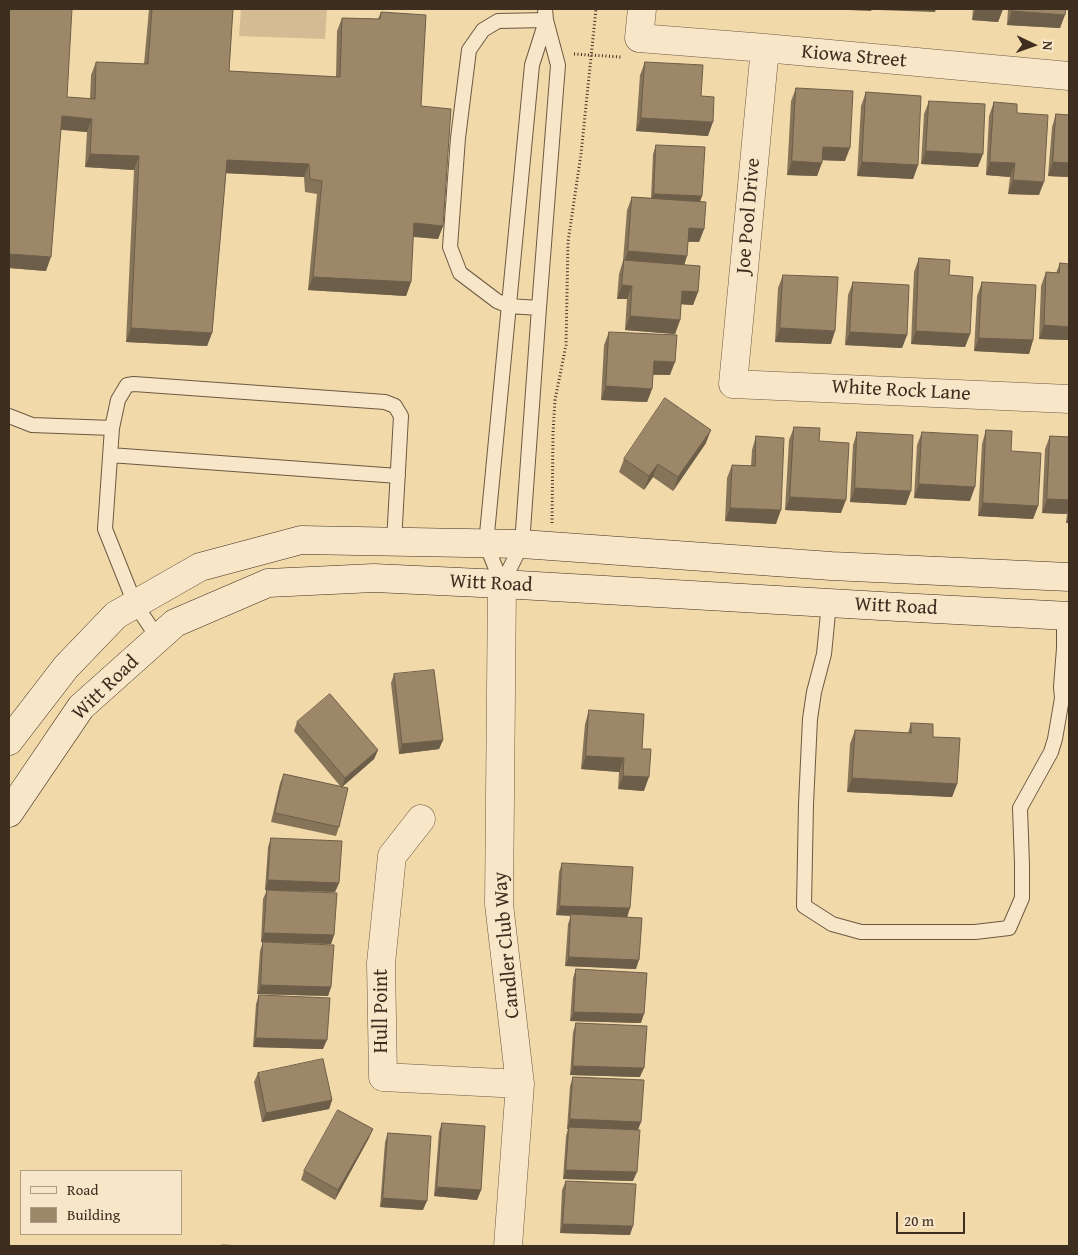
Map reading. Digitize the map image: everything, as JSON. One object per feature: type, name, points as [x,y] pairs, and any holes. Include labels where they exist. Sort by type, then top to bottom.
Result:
[{"type":"street","name":"Kiowa Street","points":[[642,9],[639,38],[1069,76]]},
{"type":"street","name":"Joe Pool Drive","points":[[733,384],[765,48]]},
{"type":"street","name":"White Rock Lane","points":[[733,384],[1069,399]]},
{"type":"street","name":"Witt Road","points":[[12,738],[66,667],[116,615],[200,567],[301,540],[522,544],[831,566],[1069,577]]},
{"type":"street","points":[[829,603],[831,566]]},
{"type":"street","name":"Witt Road","points":[[9,813],[81,707],[158,638],[175,624],[268,583],[374,578],[1066,616]]},
{"type":"street","name":"Candler Club Way","points":[[502,584],[499,904],[520,1084],[508,1246]]},
{"type":"street","points":[[12,738],[45,759]]},
{"type":"street","name":"Hull Point","points":[[421,820],[392,856],[381,963],[383,1077],[520,1084]]},
{"type":"lane","points":[[539,308],[509,306],[497,301],[460,272],[450,248],[458,138],[470,50],[483,30],[498,21],[546,14]]},
{"type":"lane","points":[[502,584],[486,544],[532,65],[546,14]]},
{"type":"lane","points":[[502,584],[522,544],[558,65],[546,14]]},
{"type":"lane","points":[[158,638],[135,604],[105,529],[112,428],[118,400],[127,385],[385,402],[395,406],[401,416],[394,542]]},
{"type":"lane","points":[[9,416],[32,425],[112,428]]},
{"type":"lane","points":[[110,455],[398,476]]},
{"type":"lane","points":[[829,603],[824,654],[814,692],[810,718],[804,906],[832,924],[860,932],[975,932],[1009,928],[1022,898],[1020,808],[1051,752],[1055,739],[1062,698],[1061,687],[1066,616]]},
{"type":"path","points":[[552,525],[553,433],[555,400],[566,345],[568,242],[581,154],[596,9]]},
{"type":"path","points":[[570,54],[621,57]]},
{"type":"shaded area","points":[[241,9],[327,9],[325,39],[239,36]]},
{"type":"building","points":[[9,9],[72,9],[67,97],[95,99],[96,62],[148,64],[152,9],[233,9],[229,71],[340,77],[342,18],[380,19],[381,12],[426,15],[421,106],[451,109],[443,226],[414,223],[411,282],[313,277],[322,181],[310,179],[309,164],[227,160],[212,333],[131,328],[139,156],[90,154],[92,119],[62,116],[51,257],[9,254]]},
{"type":"building","points":[[1012,9],[1066,9],[1065,15],[1012,11]]},
{"type":"building","points":[[645,62],[703,65],[701,96],[714,97],[713,122],[641,118]]},
{"type":"building","points":[[796,88],[853,91],[850,148],[823,147],[822,163],[792,161]]},
{"type":"building","points":[[866,92],[921,96],[918,165],[862,162]]},
{"type":"building","points":[[929,101],[985,104],[983,154],[926,151]]},
{"type":"building","points":[[994,102],[1017,104],[1017,113],[1048,115],[1044,182],[1013,180],[1015,163],[990,162]]},
{"type":"building","points":[[1056,114],[1069,115],[1069,163],[1053,162]]},
{"type":"building","points":[[656,145],[705,147],[702,196],[654,194]]},
{"type":"building","points":[[632,197],[706,202],[704,229],[689,228],[687,256],[628,251]]},
{"type":"building","points":[[919,258],[950,260],[949,275],[973,277],[970,334],[916,331]]},
{"type":"building","points":[[624,260],[700,266],[698,292],[682,291],[680,320],[630,316],[632,286],[622,285]]},
{"type":"building","points":[[1060,263],[1069,264],[1069,327],[1044,325],[1046,272],[1059,273]]},
{"type":"building","points":[[783,275],[838,277],[835,331],[780,328]]},
{"type":"building","points":[[853,282],[909,285],[907,335],[850,332]]},
{"type":"building","points":[[982,282],[1036,285],[1033,340],[979,338]]},
{"type":"building","points":[[609,332],[677,335],[675,362],[654,361],[652,389],[606,386]]},
{"type":"building","points":[[665,398],[711,430],[678,477],[658,464],[649,476],[624,459]]},
{"type":"building","points":[[794,427],[820,428],[819,441],[849,443],[846,500],[790,497]]},
{"type":"building","points":[[986,430],[1012,431],[1011,451],[1041,453],[1038,506],[983,503]]},
{"type":"building","points":[[857,432],[913,435],[911,491],[855,488]]},
{"type":"building","points":[[922,432],[978,435],[975,487],[919,484]]},
{"type":"building","points":[[756,436],[784,438],[781,510],[730,508],[732,465],[755,466]]},
{"type":"building","points":[[1050,436],[1069,437],[1069,500],[1047,499]]},
{"type":"building","points":[[434,670],[443,740],[402,744],[394,674]]},
{"type":"building","points":[[330,694],[378,750],[345,778],[297,722]]},
{"type":"building","points":[[589,710],[644,714],[642,749],[651,749],[649,777],[623,776],[624,758],[586,756]]},
{"type":"building","points":[[911,723],[933,724],[933,737],[960,738],[957,784],[852,778],[855,730],[911,733]]},
{"type":"building","points":[[284,774],[348,788],[339,827],[275,813]]},
{"type":"building","points":[[271,838],[342,841],[339,883],[268,880]]},
{"type":"building","points":[[562,863],[633,867],[630,908],[560,906]]},
{"type":"building","points":[[267,890],[337,893],[334,935],[264,933]]},
{"type":"building","points":[[571,914],[642,918],[639,960],[569,957]]},
{"type":"building","points":[[263,942],[334,945],[331,987],[261,985]]},
{"type":"building","points":[[576,969],[647,973],[644,1014],[574,1012]]},
{"type":"building","points":[[259,995],[330,998],[327,1040],[256,1038]]},
{"type":"building","points":[[576,1023],[647,1026],[644,1068],[573,1066]]},
{"type":"building","points":[[323,1059],[332,1100],[266,1113],[258,1073]]},
{"type":"building","points":[[573,1077],[644,1080],[641,1122],[570,1119]]},
{"type":"building","points":[[338,1110],[373,1129],[338,1190],[304,1171]]},
{"type":"building","points":[[442,1123],[485,1126],[481,1190],[437,1187]]},
{"type":"building","points":[[569,1127],[640,1130],[637,1172],[566,1170]]},
{"type":"building","points":[[388,1133],[431,1136],[427,1201],[383,1198]]},
{"type":"building","points":[[566,1181],[636,1184],[633,1226],[563,1224]]}]
